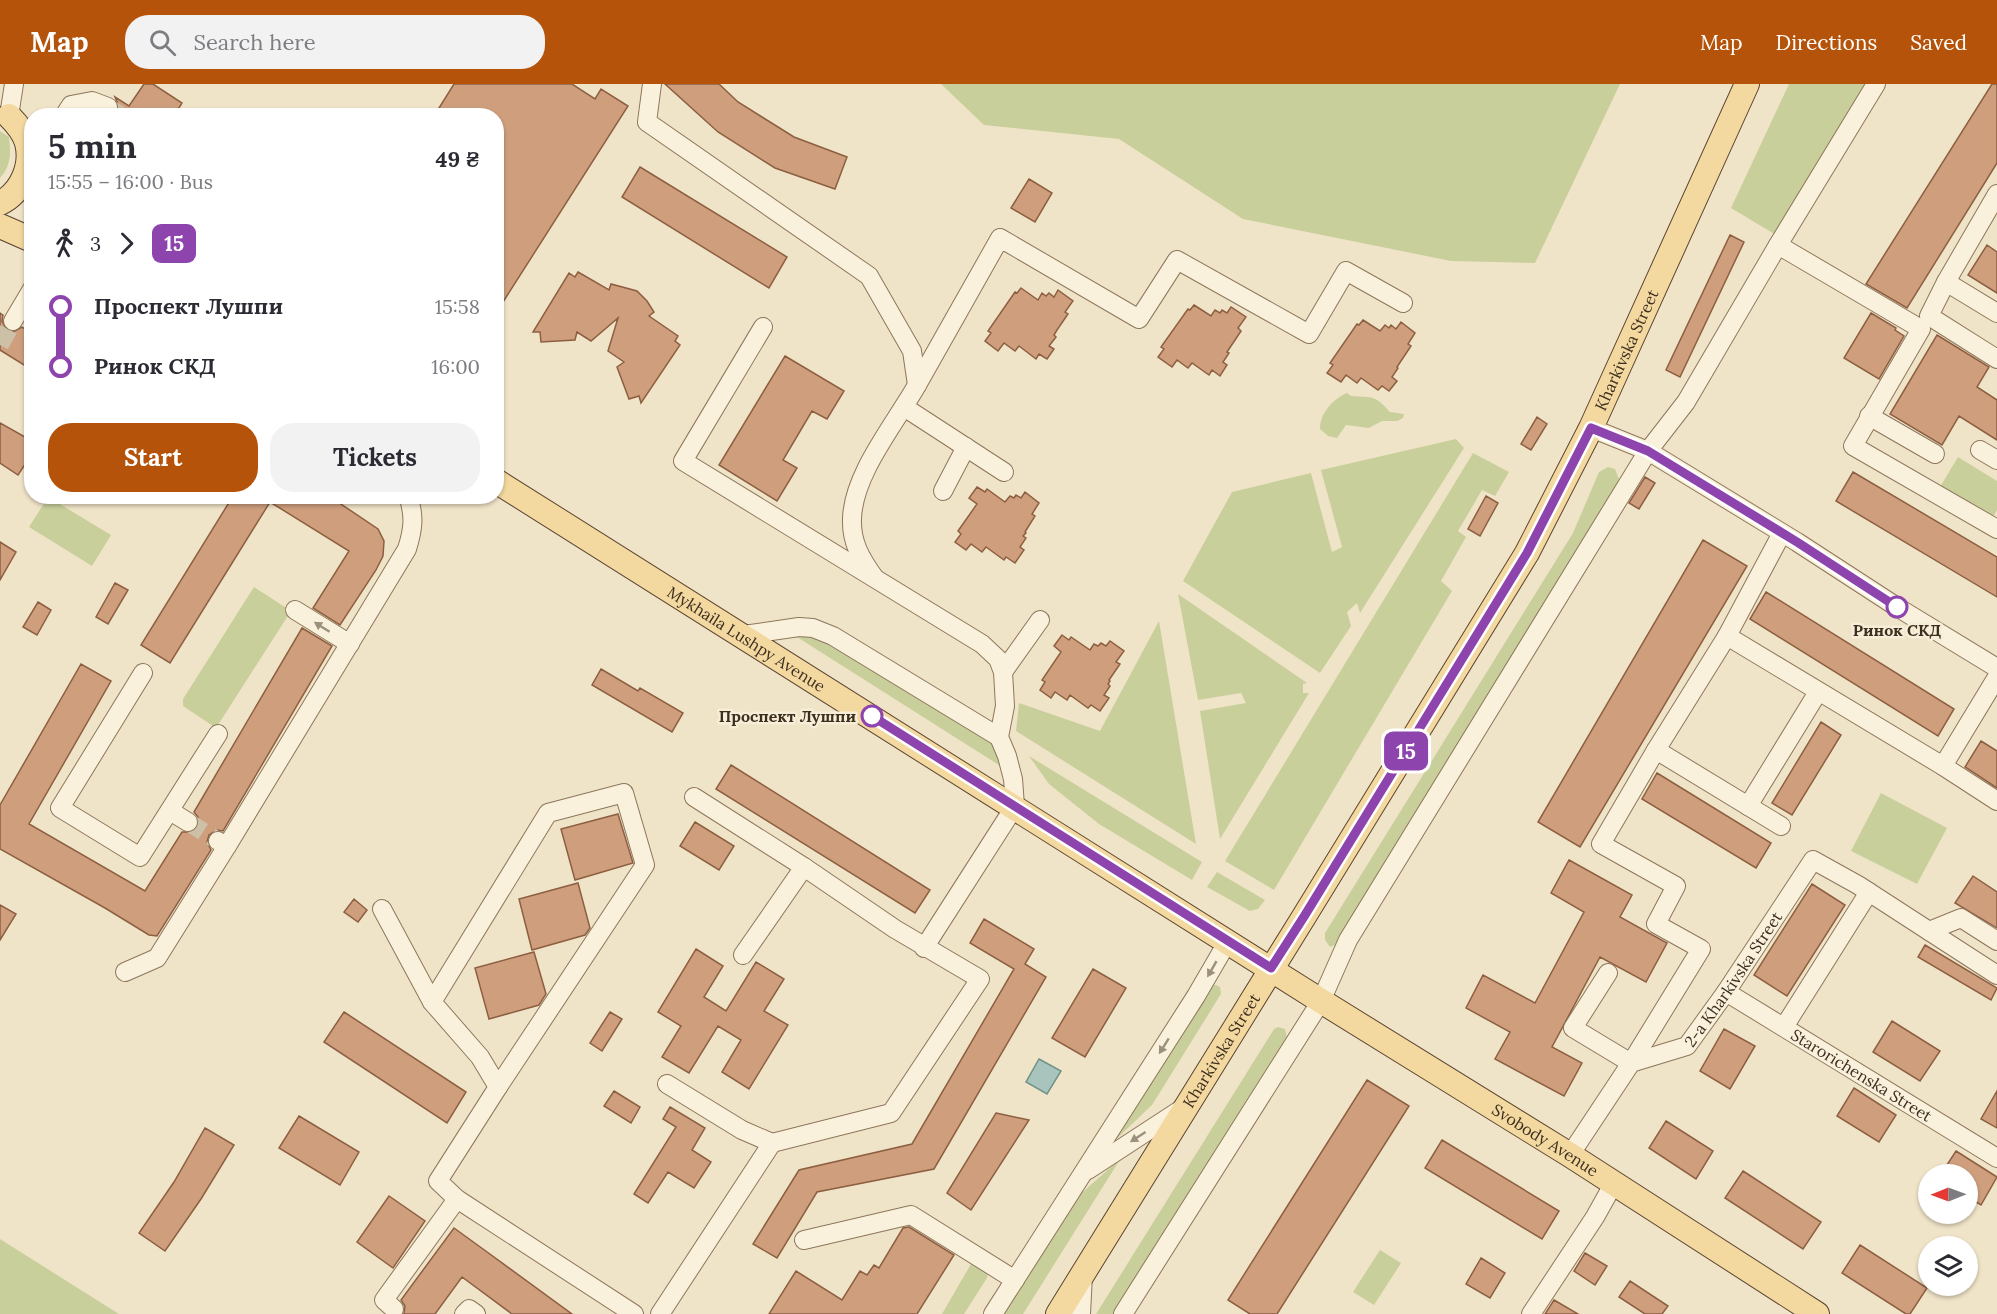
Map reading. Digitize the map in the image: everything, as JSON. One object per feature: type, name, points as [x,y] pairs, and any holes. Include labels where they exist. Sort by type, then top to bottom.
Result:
[{"type":"main road","name":"Kharkivska Street","points":[[1058,1314],[1527,553],[1591,428],[1747,84]]},
{"type":"main road","points":[[5,113],[24,126]]},
{"type":"main road","points":[[5,113],[20,128],[24,137]]},
{"type":"main road","points":[[0,203],[17,190],[24,178]]},
{"type":"main road","points":[[0,226],[24,236]]},
{"type":"main road","name":"Mykhaila Lushpy Avenue","points":[[504,485],[1271,968]]},
{"type":"main road","name":"Svobody Avenue","points":[[1271,968],[1570,1155],[1816,1314]]},
{"type":"street","points":[[5,113],[14,84]]},
{"type":"street","points":[[652,84],[647,122],[870,276],[912,351],[917,386]]},
{"type":"street","points":[[1123,1314],[1321,1001],[1348,940],[1648,451],[1686,402],[1876,84]]},
{"type":"street","points":[[69,108],[71,105],[92,101],[108,107]]},
{"type":"street","points":[[1997,194],[1853,446],[1997,529]]},
{"type":"street","points":[[874,577],[862,561],[854,544],[852,519],[856,491],[1000,238],[1139,319],[1177,260],[1309,334],[1346,271],[1403,303]]},
{"type":"street","points":[[1778,245],[1997,359]]},
{"type":"street","points":[[1946,282],[1997,313]]},
{"type":"street","points":[[13,321],[24,302]]},
{"type":"street","points":[[763,327],[682,461],[982,644],[998,659],[1003,672],[1005,706],[999,737],[1010,767],[1015,806],[924,948]]},
{"type":"street","points":[[904,407],[1004,472]]},
{"type":"street","points":[[1869,416],[1935,454]]},
{"type":"street","points":[[1591,428],[1648,451],[1997,668]]},
{"type":"street","points":[[943,491],[966,447]]},
{"type":"street","points":[[1980,450],[1997,460]]},
{"type":"street","points":[[125,972],[157,958],[223,844],[350,644],[407,549],[414,527],[411,504]]},
{"type":"street","points":[[1570,1155],[1631,1063],[1701,950],[1656,924],[1676,886],[1601,844],[1727,636],[1782,533]]},
{"type":"street","points":[[295,610],[350,644]]},
{"type":"street","points":[[1003,672],[1040,620]]},
{"type":"street","points":[[744,635],[799,627],[813,628],[833,636],[999,737]]},
{"type":"street","points":[[1727,636],[1997,801]]},
{"type":"street","points":[[143,673],[60,808],[140,857],[218,734]]},
{"type":"street","points":[[1943,766],[1997,677]]},
{"type":"street","points":[[1748,806],[1818,692]]},
{"type":"street","points":[[1656,750],[1781,826]]},
{"type":"street","points":[[432,1002],[548,813],[624,793],[645,865],[438,1181],[457,1199],[632,1314]]},
{"type":"street","points":[[667,1084],[742,1130],[772,1143],[891,1113],[980,979],[924,948],[804,867],[694,797]]},
{"type":"street","points":[[170,811],[188,822]]},
{"type":"street","name":"2-a Kharkivska Street","points":[[1631,1063],[1687,1046],[1726,992],[1812,860],[1869,892]]},
{"type":"street","points":[[743,955],[804,867]]},
{"type":"street","points":[[1784,1027],[1869,892],[1997,975]]},
{"type":"street","points":[[382,909],[432,1002],[480,1058],[498,1087]]},
{"type":"street","points":[[1929,931],[1961,918],[1997,941]]},
{"type":"street","points":[[993,1314],[1196,996],[1228,941]]},
{"type":"street","points":[[1608,973],[1572,1028],[1631,1063]]},
{"type":"street","name":"Starorichenska Street","points":[[1726,992],[1997,1158]]},
{"type":"street","points":[[1083,1173],[1187,1105]]},
{"type":"street","points":[[660,1314],[772,1143]]},
{"type":"street","points":[[1531,1314],[1614,1183]]},
{"type":"street","points":[[394,1309],[384,1300],[457,1199]]},
{"type":"street","points":[[804,1240],[910,1215],[1015,1280]]},
{"type":"street","points":[[1081,1314],[1083,1273]]},
{"type":"street","points":[[464,1314],[469,1309],[476,1314]]},
{"type":"green space","points":[[941,84],[1620,84],[1535,263],[1451,261],[1243,219],[1119,139],[984,125]]},
{"type":"green space","points":[[1789,84],[1868,84],[1776,235],[1731,208]]},
{"type":"green space","points":[[0,131],[9,137],[10,148],[8,164],[0,178]]},
{"type":"green space","points":[[1347,393],[1351,396],[1369,397],[1376,400],[1390,412],[1404,414],[1403,418],[1397,421],[1382,421],[1369,428],[1346,425],[1337,438],[1328,436],[1320,429],[1322,417],[1332,403]]},
{"type":"green space","points":[[1456,439],[1464,448],[1360,613],[1357,603],[1347,612],[1351,626],[1320,673],[1183,581],[1232,492],[1311,473],[1332,552],[1342,547],[1321,470]]},
{"type":"green space","points":[[1473,453],[1509,472],[1495,496],[1482,490],[1458,531],[1466,537],[1441,581],[1452,591],[1274,890],[1225,861]]},
{"type":"green space","points":[[1958,457],[1997,481],[1997,510],[1992,519],[1940,487]]},
{"type":"green space","points":[[1608,467],[1615,469],[1619,479],[1589,539],[1335,945],[1330,947],[1325,940],[1325,933],[1573,533],[1599,472]]},
{"type":"green space","points":[[44,504],[60,504],[111,535],[92,566],[29,527]]},
{"type":"green space","points":[[254,587],[291,611],[216,728],[183,706],[183,699]]},
{"type":"green space","points":[[1178,594],[1307,683],[1303,684],[1303,693],[1309,693],[1220,839],[1200,711],[1246,703],[1241,693],[1198,700]]},
{"type":"green space","points":[[1159,621],[1196,844],[1016,731],[1019,703],[1100,731]]},
{"type":"green space","points":[[801,634],[817,634],[995,746],[1002,767],[797,637]]},
{"type":"green space","points":[[1029,756],[1202,862],[1192,880],[1099,824],[1049,784]]},
{"type":"green space","points":[[1881,793],[1947,828],[1917,884],[1851,851]]},
{"type":"green space","points":[[1217,872],[1265,900],[1258,909],[1250,911],[1207,887]]},
{"type":"green space","points":[[1211,985],[1220,987],[1221,994],[1152,1105],[1109,1146]]},
{"type":"green space","points":[[1278,1027],[1285,1029],[1287,1038],[1114,1314],[1096,1314],[1274,1029]]},
{"type":"green space","points":[[1121,1158],[1023,1314],[1004,1314],[1075,1199]]},
{"type":"green space","points":[[0,1239],[119,1314],[0,1314]]},
{"type":"green space","points":[[1380,1250],[1401,1263],[1374,1305],[1353,1292]]},
{"type":"green space","points":[[975,1257],[988,1272],[987,1278],[964,1314],[942,1314]]},
{"type":"water","points":[[1039,1059],[1061,1071],[1047,1094],[1026,1082]]},
{"type":"building","points":[[144,84],[153,84],[182,103],[179,108],[118,108],[115,97],[129,106]]},
{"type":"building","points":[[454,84],[572,84],[595,99],[601,89],[628,106],[504,300],[504,108],[439,108]]},
{"type":"building","points":[[665,84],[719,84],[738,102],[794,137],[847,157],[835,189],[775,168],[718,132]]},
{"type":"building","points":[[1992,84],[1997,84],[1997,163],[1907,308],[1866,284]]},
{"type":"building","points":[[640,167],[787,257],[769,288],[622,197]]},
{"type":"building","points":[[1029,179],[1052,193],[1035,222],[1011,208]]},
{"type":"building","points":[[1730,235],[1744,242],[1680,377],[1666,370]]},
{"type":"building","points":[[1987,245],[1997,252],[1997,293],[1968,275]]},
{"type":"building","points":[[578,272],[609,290],[611,284],[637,291],[654,312],[649,316],[678,336],[675,341],[680,345],[641,403],[639,396],[629,399],[617,367],[624,362],[608,351],[618,318],[591,341],[577,332],[575,340],[541,342],[540,332],[533,332],[569,273],[575,277]]},
{"type":"building","points":[[1021,288],[1038,300],[1042,293],[1046,296],[1049,293],[1054,297],[1058,290],[1073,301],[1065,312],[1068,314],[1054,335],[1056,337],[1049,346],[1054,349],[1047,359],[1039,354],[1036,359],[1019,346],[1015,351],[1004,343],[998,351],[985,341],[991,333],[988,331],[1015,292],[1017,293]]},
{"type":"building","points":[[1194,305],[1211,316],[1215,310],[1227,313],[1231,307],[1246,317],[1238,328],[1241,331],[1227,352],[1229,353],[1223,362],[1227,365],[1220,376],[1212,370],[1209,375],[1192,363],[1188,368],[1177,360],[1172,367],[1158,357],[1164,349],[1161,347],[1188,309],[1190,310]]},
{"type":"building","points":[[0,313],[3,315],[2,321],[7,330],[13,332],[24,328],[24,365],[0,350]]},
{"type":"building","points":[[1871,313],[1896,328],[1895,330],[1904,336],[1879,379],[1844,358]]},
{"type":"building","points":[[1363,320],[1380,331],[1385,325],[1389,328],[1391,325],[1396,329],[1401,322],[1415,333],[1408,344],[1411,346],[1392,377],[1397,381],[1389,391],[1382,386],[1378,390],[1361,378],[1357,383],[1346,375],[1341,382],[1327,373],[1333,365],[1330,363],[1357,324],[1359,325]]},
{"type":"building","points":[[1937,335],[1989,367],[1977,387],[1997,400],[1997,440],[1959,416],[1942,445],[1890,414]]},
{"type":"building","points":[[785,356],[844,391],[827,419],[812,411],[783,460],[797,468],[777,501],[719,465]]},
{"type":"building","points":[[1537,417],[1547,424],[1531,450],[1521,444]]},
{"type":"building","points":[[0,423],[24,436],[24,466],[18,475],[0,463]]},
{"type":"building","points":[[1853,472],[1997,557],[1997,597],[1836,501]]},
{"type":"building","points":[[1645,477],[1655,483],[1639,509],[1629,503]]},
{"type":"building","points":[[977,487],[985,492],[987,489],[1005,502],[1010,496],[1014,498],[1016,495],[1021,498],[1025,492],[1039,503],[1032,514],[1035,516],[1023,536],[1026,538],[1020,547],[1024,550],[1015,563],[1006,557],[1004,560],[986,547],[982,552],[971,544],[966,550],[955,542],[961,534],[958,531],[977,504],[969,498]]},
{"type":"building","points":[[1486,496],[1498,503],[1480,536],[1468,529]]},
{"type":"building","points":[[228,504],[269,504],[170,663],[141,645]]},
{"type":"building","points":[[273,504],[341,504],[378,529],[384,541],[383,556],[340,625],[313,608],[349,551]]},
{"type":"building","points":[[1703,540],[1747,566],[1580,847],[1538,822]]},
{"type":"building","points":[[0,542],[16,552],[0,580]]},
{"type":"building","points":[[115,583],[128,590],[108,624],[96,617]]},
{"type":"building","points":[[1766,592],[1954,709],[1938,736],[1750,619]]},
{"type":"building","points":[[38,602],[51,610],[37,635],[23,627]]},
{"type":"building","points":[[302,628],[332,646],[223,831],[217,830],[209,835],[207,842],[211,850],[157,936],[149,935],[0,849],[0,805],[81,664],[111,681],[29,824],[145,891],[182,832],[193,832],[198,827],[198,817],[194,812]]},
{"type":"building","points":[[1062,635],[1069,640],[1071,637],[1090,650],[1094,644],[1098,646],[1101,643],[1106,646],[1110,641],[1124,651],[1116,662],[1120,664],[1109,680],[1110,686],[1104,695],[1109,698],[1100,711],[1091,705],[1088,708],[1070,695],[1067,700],[1055,692],[1051,698],[1040,690],[1045,682],[1042,680],[1061,652],[1054,646]]},
{"type":"building","points":[[601,669],[638,691],[640,688],[683,713],[672,732],[592,685]]},
{"type":"building","points":[[1821,722],[1841,735],[1792,815],[1772,803]]},
{"type":"building","points":[[1981,741],[1997,751],[1997,788],[1965,767]]},
{"type":"building","points":[[731,765],[930,890],[915,913],[716,789]]},
{"type":"building","points":[[1657,773],[1771,843],[1756,868],[1642,799]]},
{"type":"building","points":[[618,814],[633,863],[575,880],[561,829]]},
{"type":"building","points":[[695,822],[734,846],[719,870],[680,846]]},
{"type":"building","points":[[1569,860],[1632,895],[1620,917],[1667,943],[1646,982],[1600,957],[1552,1047],[1582,1063],[1564,1096],[1495,1059],[1510,1032],[1466,1008],[1483,975],[1535,1003],[1584,912],[1551,893]]},
{"type":"building","points":[[1973,876],[1997,892],[1997,928],[1955,903]]},
{"type":"building","points":[[578,883],[590,928],[585,935],[532,950],[519,899]]},
{"type":"building","points":[[1812,884],[1845,905],[1787,996],[1754,975]]},
{"type":"building","points":[[354,899],[367,910],[358,922],[344,912]]},
{"type":"building","points":[[0,905],[16,914],[0,940]]},
{"type":"building","points":[[984,919],[1034,949],[1025,964],[1046,977],[934,1169],[817,1192],[777,1258],[753,1244],[799,1170],[912,1144],[1014,969],[970,943]]},
{"type":"building","points":[[1925,945],[1997,988],[1991,1000],[1918,957]]},
{"type":"building","points":[[696,949],[723,966],[704,997],[726,1011],[756,962],[784,979],[764,1011],[788,1025],[749,1089],[722,1072],[741,1040],[718,1026],[689,1073],[662,1057],[681,1026],[658,1012]]},
{"type":"building","points":[[534,952],[546,994],[539,1005],[489,1019],[475,968]]},
{"type":"building","points":[[1093,969],[1126,988],[1085,1057],[1052,1038]]},
{"type":"building","points":[[344,1012],[466,1092],[447,1123],[324,1042]]},
{"type":"building","points":[[610,1012],[622,1019],[602,1051],[590,1043]]},
{"type":"building","points":[[1892,1021],[1940,1051],[1920,1081],[1873,1052]]},
{"type":"building","points":[[1724,1029],[1755,1046],[1730,1089],[1700,1071]]},
{"type":"building","points":[[1367,1080],[1409,1106],[1277,1314],[1250,1314],[1228,1300]]},
{"type":"building","points":[[1854,1088],[1896,1115],[1879,1142],[1837,1116]]},
{"type":"building","points":[[614,1091],[640,1107],[631,1123],[604,1106]]},
{"type":"building","points":[[1997,1091],[1997,1128],[1981,1119]]},
{"type":"building","points":[[670,1107],[705,1128],[692,1150],[711,1162],[694,1188],[668,1172],[648,1203],[634,1194],[676,1127],[663,1119]]},
{"type":"building","points":[[996,1113],[1029,1120],[971,1210],[947,1193]]},
{"type":"building","points":[[299,1116],[359,1152],[340,1185],[279,1148]]},
{"type":"building","points":[[1666,1121],[1713,1151],[1696,1179],[1649,1148]]},
{"type":"building","points":[[205,1128],[234,1145],[201,1199],[165,1251],[139,1233],[174,1182]]},
{"type":"building","points":[[1442,1140],[1559,1211],[1542,1239],[1425,1168]]},
{"type":"building","points":[[1956,1151],[1976,1164],[1948,1164]]},
{"type":"building","points":[[1978,1165],[1997,1177],[1981,1205],[1978,1203]]},
{"type":"building","points":[[1743,1171],[1821,1222],[1803,1249],[1725,1198]]},
{"type":"building","points":[[389,1196],[425,1221],[393,1268],[357,1242]]},
{"type":"building","points":[[909,1227],[954,1255],[917,1314],[769,1314],[796,1271],[842,1300],[860,1271],[867,1275],[874,1265],[879,1268],[903,1228]]},
{"type":"building","points":[[454,1228],[572,1314],[512,1314],[462,1277],[435,1314],[404,1314],[405,1306],[401,1300]]},
{"type":"building","points":[[1860,1245],[1918,1282],[1918,1296],[1922,1296],[1910,1314],[1906,1314],[1842,1273]]},
{"type":"building","points":[[1585,1253],[1607,1266],[1595,1285],[1574,1271]]},
{"type":"building","points":[[1481,1258],[1505,1273],[1490,1298],[1466,1284]]},
{"type":"building","points":[[1630,1281],[1668,1306],[1662,1314],[1645,1314],[1619,1297]]},
{"type":"building","points":[[1554,1300],[1578,1314],[1545,1314]]},
{"type":"tunnel","points":[[0,345],[13,321]]},
{"type":"tunnel","points":[[188,822],[218,841]]},
{"type":"bus line","name":"15","points":[[872,716],[1271,968],[1527,553],[1591,428],[1648,451],[1797,542],[1897,607]]},
{"type":"place","name":"Ринок СКД","points":[[1897,607]]},
{"type":"place","name":"Проспект Лушпи","points":[[872,716]]}]
